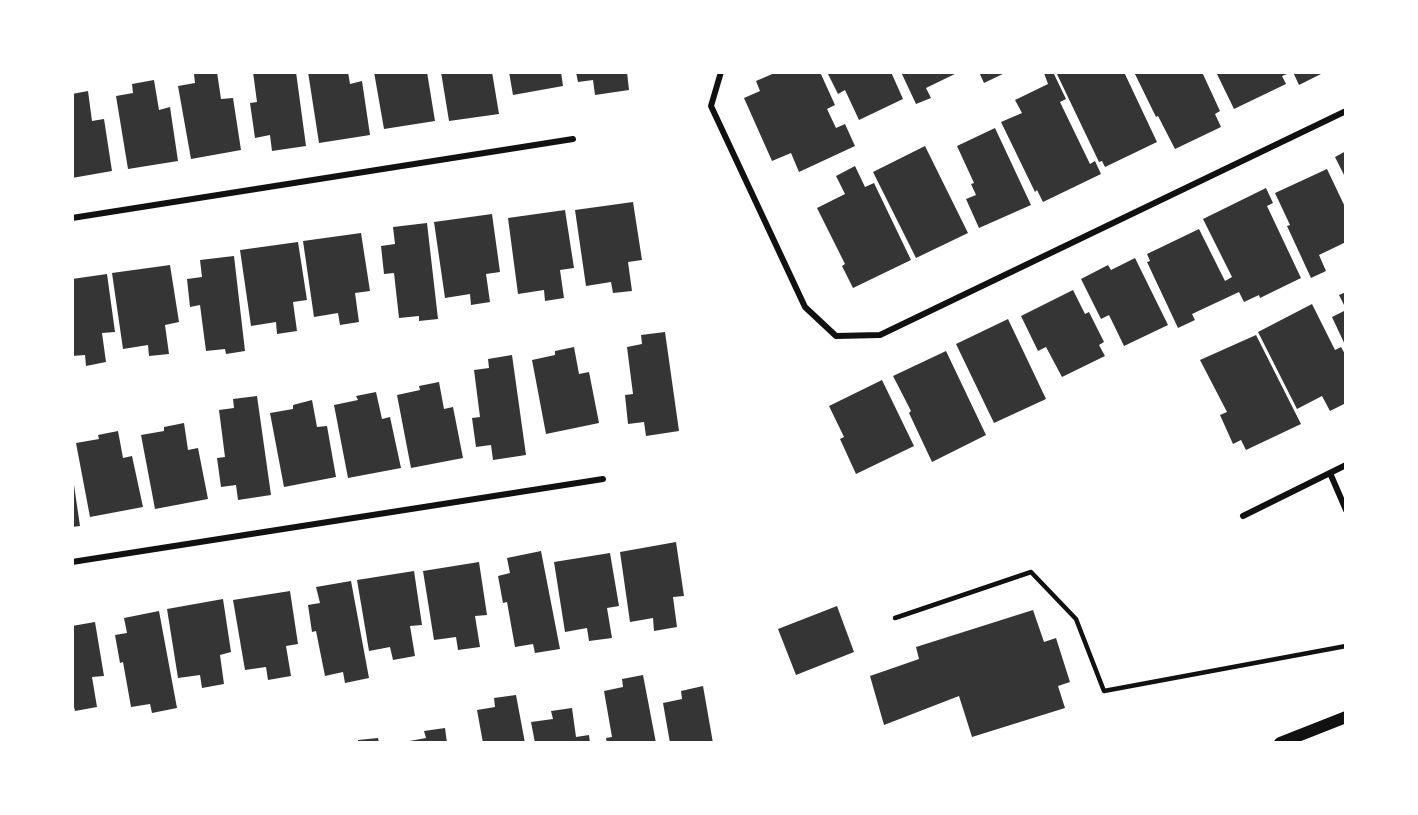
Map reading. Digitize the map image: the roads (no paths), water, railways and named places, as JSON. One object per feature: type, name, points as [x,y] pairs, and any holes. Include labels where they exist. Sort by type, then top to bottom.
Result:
[{"type":"main road","points":[[1280,743],[1346,717]]},
{"type":"street","points":[[721,72],[711,106],[805,307],[836,336],[879,335],[1346,111]]},
{"type":"street","points":[[72,218],[573,139]]},
{"type":"street","points":[[1243,516],[1346,465]]},
{"type":"street","points":[[1330,473],[1346,510]]},
{"type":"street","points":[[72,562],[603,479]]},
{"type":"lane","points":[[895,618],[1031,572],[1076,619],[1104,691],[1346,646]]}]
